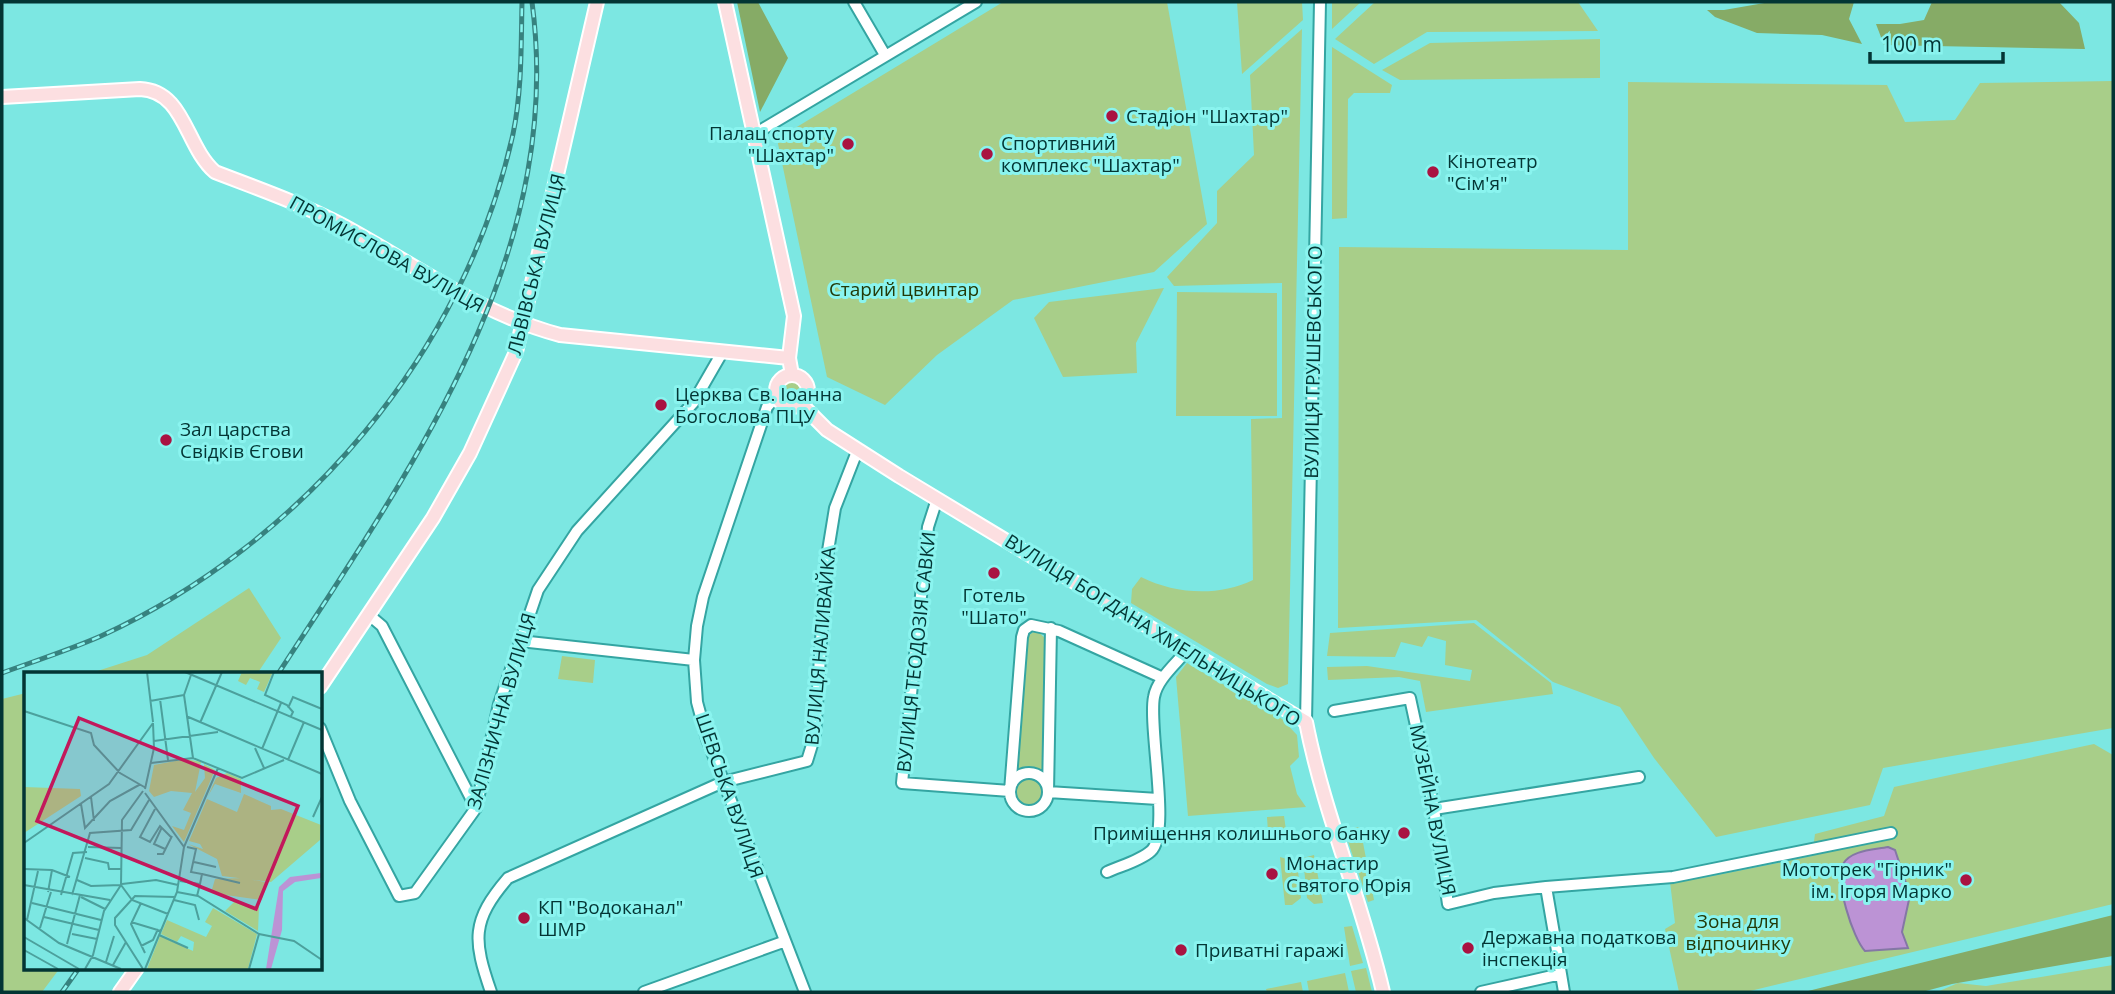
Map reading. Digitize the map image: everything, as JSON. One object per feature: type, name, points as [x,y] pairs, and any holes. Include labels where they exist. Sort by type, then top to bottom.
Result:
[{"type":"main road","name":"ЛЬВІВСЬКА ВУЛИЦЯ","points":[[322,684],[471,453],[516,352],[597,2]]},
{"type":"main road","points":[[724,2],[793,316],[789,358],[792,375]]},
{"type":"main road","name":"ПРОМИСЛОВА ВУЛИЦЯ","points":[[2,97],[140,89],[159,92],[171,101],[203,162],[215,172],[301,204],[456,293],[523,326]]},
{"type":"main road","points":[[523,326],[560,335],[789,358]]},
{"type":"main road","points":[[792,375],[802,378],[808,386],[808,396],[802,405],[787,407],[776,397],[779,382],[792,375]]},
{"type":"main road","name":"ВУЛИЦЯ БОГДАНА ХМЕЛЬНИЦЬКОГО","points":[[802,405],[827,430],[1307,722],[1338,846],[1376,962],[1383,992]]},
{"type":"main road","points":[[120,992],[136,970]]},
{"type":"street","points":[[854,2],[885,55]]},
{"type":"street","points":[[753,135],[976,2]]},
{"type":"street","name":"ВУЛИЦЯ ГРУШЕВСЬКОГО","points":[[1307,722],[1320,2]]},
{"type":"street","name":"ЗАЛІЗНИЧНА ВУЛИЦЯ","points":[[322,733],[350,801],[399,896],[415,893],[476,808],[499,705],[538,590],[555,560],[577,531],[693,403],[723,351]]},
{"type":"street","name":"ШЕВСЬКА ВУЛИЦЯ","points":[[776,397],[766,407],[703,597],[694,660],[704,727],[783,942],[805,992]]},
{"type":"street","name":"ВУЛИЦЯ НАЛИВАЙКА","points":[[723,782],[807,761],[812,749],[826,563],[835,508],[858,449]]},
{"type":"street","name":"ВУЛИЦЯ ТЕОДОЗІЯ САВКИ","points":[[937,499],[928,527],[902,783],[1010,791]]},
{"type":"street","points":[[369,615],[382,626],[476,808]]},
{"type":"street","points":[[1051,628],[1048,792],[1040,807],[1030,810],[1014,803],[1010,791],[1024,630],[1031,625],[1051,628],[1163,678]]},
{"type":"street","points":[[520,641],[694,660]]},
{"type":"street","points":[[1107,872],[1149,853],[1156,845],[1158,799],[1154,696],[1163,678],[1188,649]]},
{"type":"street","name":"МУЗЕЙНА ВУЛИЦЯ","points":[[1334,711],[1410,698],[1434,809],[1448,904],[1494,893],[1673,877],[1891,832]]},
{"type":"street","points":[[1010,791],[1016,778],[1030,773],[1043,779],[1048,792]]},
{"type":"street","points":[[1434,809],[1639,777]]},
{"type":"street","points":[[491,992],[477,948],[477,932],[490,899],[508,878],[723,782]]},
{"type":"street","points":[[1048,792],[1158,799]]},
{"type":"street","points":[[1546,887],[1564,992]]},
{"type":"street","points":[[643,992],[783,942]]},
{"type":"street","points":[[1481,992],[1561,974]]},
{"type":"green space","points":[[737,2],[758,2],[788,58],[760,112]]},
{"type":"green space","name":"Спортивний комплекс \"Шахтар\"","points":[[1003,2],[1167,2],[1207,224],[1154,272],[1013,300],[937,355],[885,405],[827,377],[777,139]]},
{"type":"green space","points":[[1237,2],[1302,2],[1303,20],[1242,74]]},
{"type":"green space","points":[[1332,2],[1361,2],[1332,29]]},
{"type":"green space","points":[[1375,2],[1578,2],[1598,31],[1427,32],[1374,64],[1335,39]]},
{"type":"green space","points":[[1770,2],[1854,2],[1849,19],[1862,44],[1822,35],[1757,33],[1715,17],[1707,10],[1724,10]]},
{"type":"green space","points":[[1932,2],[2059,2],[2079,23],[2085,49],[1884,45],[1876,24],[1924,20]]},
{"type":"green space","points":[[1302,29],[1288,684],[1278,688],[1131,603],[1132,589],[1141,577],[1168,587],[1197,591],[1226,589],[1253,580],[1251,419],[1282,418],[1282,283],[1174,286],[1167,277],[1217,223],[1217,191],[1254,155],[1250,75]]},
{"type":"green space","points":[[1600,39],[1600,78],[1400,80],[1382,70],[1430,43]]},
{"type":"green space","points":[[1332,47],[1392,85],[1390,93],[1354,93],[1348,99],[1347,218],[1332,219]]},
{"type":"green space","points":[[2113,81],[2113,728],[1883,768],[1870,805],[1716,837],[1654,758],[1620,707],[1553,682],[1476,620],[1338,628],[1339,247],[1628,250],[1628,82],[1887,85],[1905,122],[1955,120],[1980,83]]},
{"type":"green space","points":[[1164,288],[1136,343],[1137,373],[1063,377],[1034,318],[1049,302]]},
{"type":"green space","points":[[1177,292],[1277,293],[1277,416],[1176,416]]},
{"type":"green space","points":[[792,381],[799,384],[802,391],[799,398],[792,401],[785,398],[782,391],[785,384]]},
{"type":"green space","points":[[249,588],[281,638],[258,672],[94,672],[147,655]]},
{"type":"green space","points":[[1474,623],[1551,683],[1553,694],[1426,712],[1420,681],[1399,677],[1328,680],[1327,667],[1367,666],[1470,681],[1472,670],[1445,665],[1446,641],[1428,636],[1422,647],[1401,642],[1395,657],[1327,656],[1330,633]]},
{"type":"green space","points":[[1036,630],[1046,639],[1045,768],[1041,772],[1018,771],[1015,767],[1024,639]]},
{"type":"green space","points":[[562,656],[595,660],[593,683],[558,679]]},
{"type":"green space","points":[[1187,663],[1282,719],[1297,735],[1299,757],[1290,766],[1297,794],[1306,807],[1188,816],[1176,677]]},
{"type":"green space","points":[[24,694],[24,970],[58,970],[42,992],[2,992],[2,699]]},
{"type":"green space","name":"Мототрек \"Гірник\" ім. Ігоря Марко","points":[[2094,744],[2113,755],[2113,904],[1746,992],[1679,992],[1665,929],[1675,923],[1670,882],[1685,880],[1701,872],[1702,878],[1812,856],[1815,834],[1884,816],[1894,787]]},
{"type":"green space","points":[[1029,779],[1038,783],[1042,792],[1038,801],[1029,805],[1020,801],[1016,792],[1020,783]]},
{"type":"green space","points":[[1284,816],[1286,830],[1268,832],[1267,817]]},
{"type":"green space","points":[[1360,827],[1374,900],[1368,902],[1344,829]]},
{"type":"green space","points":[[1314,855],[1323,903],[1314,904],[1307,898],[1303,858]]},
{"type":"green space","points":[[1280,857],[1297,862],[1301,898],[1292,905],[1285,905]]},
{"type":"green space","points":[[2113,915],[2113,956],[1952,984],[1922,992],[1804,992]]},
{"type":"green space","points":[[1352,926],[1363,963],[1350,966],[1344,927]]},
{"type":"green space","points":[[2113,965],[2113,992],[1937,992],[1958,983],[1986,986]]},
{"type":"green space","points":[[1366,968],[1372,992],[1356,992],[1351,971]]},
{"type":"green space","points":[[1345,973],[1349,992],[1309,992],[1307,981]]},
{"type":"green space","points":[[1301,982],[1303,992],[1267,992],[1266,989]]},
{"type":"shaded area","points":[[1888,847],[1895,850],[1910,895],[1902,932],[1908,948],[1865,951],[1855,934],[1846,909],[1841,872],[1843,864],[1851,856]]},
{"type":"railway","points":[[2,673],[101,636],[175,597],[244,549],[307,494],[365,432],[415,364],[457,291],[490,214],[516,118],[522,2]]},
{"type":"railway","points":[[279,672],[378,520],[425,440],[467,358],[501,273],[525,186],[536,96],[532,2]]},
{"type":"railway","points":[[62,992],[78,970]]},
{"type":"place","name":"Стадіон \"Шахтар\"","points":[[1112,116]]},
{"type":"place","name":"Палац спорту \"Шахтар\"","points":[[848,144]]},
{"type":"place","name":"Спортивний комплекс \"Шахтар\"","points":[[987,154]]},
{"type":"place","name":"Кінотеатр \"Сім'я\"","points":[[1433,172]]},
{"type":"place","name":"Церква Св. Іоанна Богослова ПЦУ","points":[[661,405]]},
{"type":"place","name":"Зал царства Свідків Єгови","points":[[166,440]]},
{"type":"place","name":"Готель \"Шато\"","points":[[994,573]]},
{"type":"place","name":"Приміщення колишнього банку","points":[[1404,833]]},
{"type":"place","name":"Монастир Святого Юрія","points":[[1272,874]]},
{"type":"place","name":"Мототрек \"Гірник\" ім. Ігоря Марко","points":[[1966,880]]},
{"type":"place","name":"КП \"Водоканал\" ШМР","points":[[524,918]]},
{"type":"place","name":"Державна податкова інспекція","points":[[1468,948]]},
{"type":"place","name":"Приватні гаражі","points":[[1181,950]]},
{"type":"park label","name":"Старий цвинтар","points":[[904,289]]},
{"type":"park label","name":"Зона для відпочинку","points":[[1738,932]]}]
